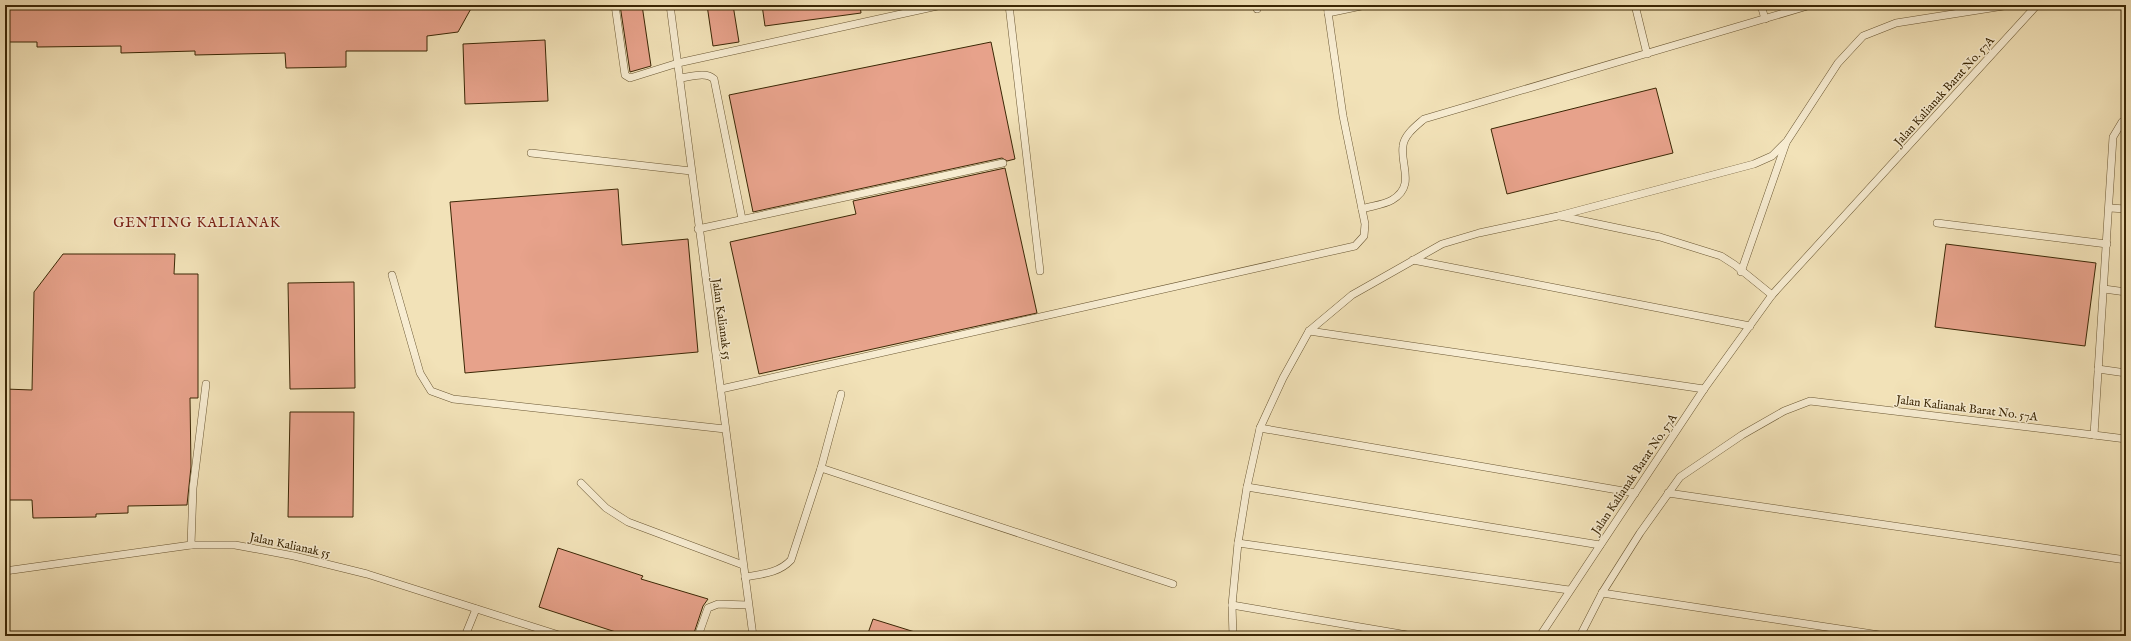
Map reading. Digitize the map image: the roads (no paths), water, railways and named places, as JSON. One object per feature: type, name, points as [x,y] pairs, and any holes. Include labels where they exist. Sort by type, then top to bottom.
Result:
[{"type":"lane","points":[[615,5],[627,77],[678,63],[942,5]]},
{"type":"lane","name":"Jalan Kalianak 55","points":[[670,5],[698,230],[721,389],[753,636]]},
{"type":"lane","points":[[1009,5],[1040,271]]},
{"type":"lane","points":[[721,389],[1355,246],[1364,236],[1365,224],[1343,116],[1327,5]]},
{"type":"lane","points":[[1328,13],[1366,5]]},
{"type":"lane","points":[[1635,5],[1647,54]]},
{"type":"lane","points":[[1761,5],[1765,19]]},
{"type":"lane","points":[[1362,209],[1391,200],[1402,193],[1406,174],[1402,145],[1412,129],[1424,119],[1811,5]]},
{"type":"lane","points":[[1233,636],[1232,605],[1238,543],[1247,487],[1260,428],[1283,378],[1309,331],[1352,296],[1442,244],[1479,233],[1558,216],[1754,164],[1772,156],[1786,141],[1838,63],[1863,36],[1896,23],[2010,5]]},
{"type":"lane","name":"Jalan Kalianak Barat No. 57A","points":[[1540,636],[1569,590],[1704,390],[1772,296],[2037,5]]},
{"type":"lane","points":[[2117,5],[2126,7]]},
{"type":"lane","points":[[680,78],[704,75],[710,76],[714,79],[742,219]]},
{"type":"lane","points":[[2094,435],[2110,208],[2113,137],[2122,122],[2126,121]]},
{"type":"lane","points":[[1741,272],[1786,141]]},
{"type":"lane","points":[[531,153],[691,171]]},
{"type":"lane","points":[[698,230],[742,219],[1003,163]]},
{"type":"lane","points":[[2110,208],[2126,209]]},
{"type":"lane","points":[[1558,216],[1668,239],[1721,256],[1735,265],[1741,272],[1772,296]]},
{"type":"lane","points":[[1937,223],[2107,244]]},
{"type":"lane","points":[[1413,260],[1750,326]]},
{"type":"lane","points":[[392,275],[420,373],[431,391],[453,399],[725,429]]},
{"type":"lane","points":[[2104,289],[2126,292]]},
{"type":"lane","points":[[1309,331],[1704,390]]},
{"type":"lane","points":[[2098,369],[2126,373]]},
{"type":"lane","points":[[191,545],[193,488],[206,384]]},
{"type":"lane","points":[[745,577],[774,572],[785,566],[791,560],[821,468],[841,394]]},
{"type":"lane","name":"Jalan Kalianak Barat No. 57A","points":[[1580,636],[1602,593],[1640,533],[1680,476],[1742,435],[1784,411],[1810,401],[2126,438]]},
{"type":"lane","points":[[1260,428],[1635,493]]},
{"type":"lane","points":[[821,468],[1173,584]]},
{"type":"lane","points":[[581,483],[606,508],[628,522],[743,566]]},
{"type":"lane","points":[[1247,487],[1600,545]]},
{"type":"lane","points":[[1668,493],[2126,560]]},
{"type":"lane","points":[[1238,543],[1569,590]]},
{"type":"lane","name":"Jalan Kalianak 55","points":[[5,571],[191,545],[235,545],[294,556],[367,574],[562,636]]},
{"type":"lane","points":[[1602,593],[1886,636]]},
{"type":"lane","points":[[698,636],[708,608],[718,604],[748,604]]},
{"type":"lane","points":[[1232,605],[1413,636]]},
{"type":"lane","points":[[465,636],[476,609]]},
{"type":"district","name":"GENTING KALIANAK","points":[[197,222]]}]
